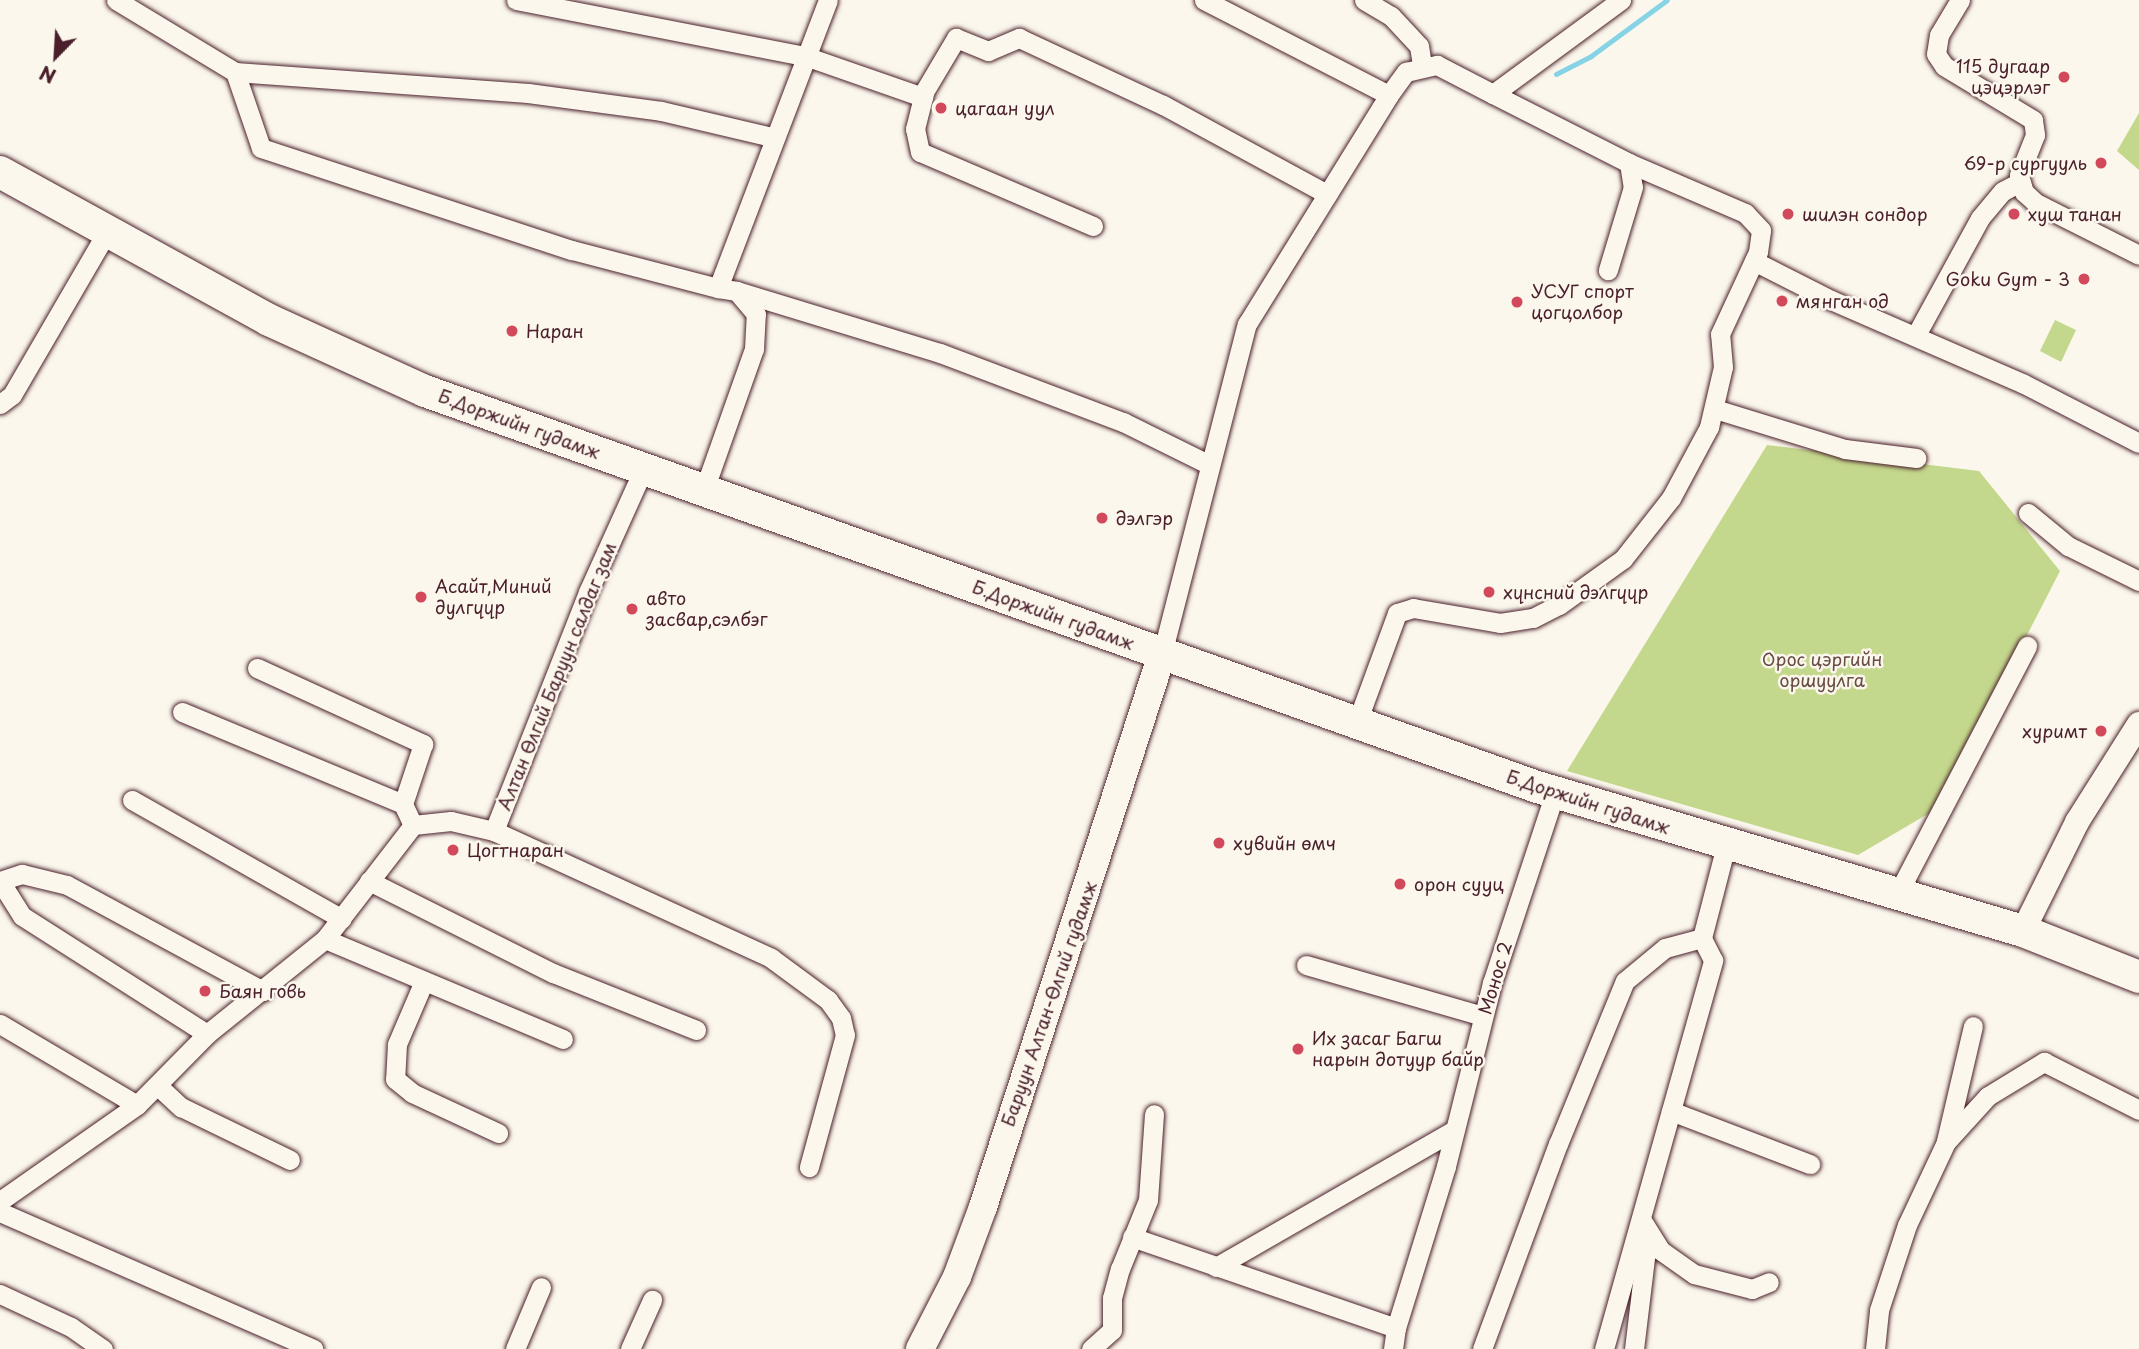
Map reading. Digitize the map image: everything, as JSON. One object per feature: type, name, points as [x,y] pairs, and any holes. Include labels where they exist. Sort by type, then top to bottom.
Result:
[{"type":"main road","name":"Б.Доржийн гудамж","points":[[0,172],[107,232],[355,362],[704,490],[1555,792],[2023,931],[2139,977]]},
{"type":"main road","name":"Баруун Алтан-Өлгий гудамж","points":[[920,1349],[957,1277],[984,1207],[1162,654]]},
{"type":"street","points":[[116,0],[235,72],[528,93],[661,111],[772,137]]},
{"type":"street","points":[[516,0],[637,20],[805,56],[923,97]]},
{"type":"street","points":[[727,290],[772,137],[828,0]]},
{"type":"street","points":[[1204,0],[1389,95]]},
{"type":"street","points":[[1364,0],[1391,16],[1419,46],[1422,65]]},
{"type":"street","points":[[1493,94],[1621,0]]},
{"type":"street","points":[[1916,335],[1980,218],[2003,191],[2020,182],[2035,135],[2033,120],[1944,66],[1936,54],[1937,39],[1960,0]]},
{"type":"street","points":[[1093,226],[920,152],[915,129],[923,97],[956,38],[988,51],[1019,38],[1163,105],[1327,194]]},
{"type":"street","points":[[1162,654],[1247,324],[1389,95],[1406,72],[1422,65],[1437,65],[1629,163],[1754,218],[1762,234],[1754,261],[1720,334],[1723,367],[1715,409],[1671,498],[1623,559],[1559,605],[1533,618],[1500,623],[1413,608],[1397,613],[1357,722]]},
{"type":"street","points":[[235,72],[261,148],[572,250],[727,290],[940,353],[1123,422],[1210,465]]},
{"type":"street","points":[[1608,270],[1633,187],[1629,163]]},
{"type":"street","points":[[2020,182],[2036,204],[2139,255]]},
{"type":"street","points":[[0,404],[12,395],[107,232]]},
{"type":"street","points":[[1754,261],[1831,300],[1916,335],[2139,443]]},
{"type":"street","points":[[704,490],[754,349],[756,314],[727,290]]},
{"type":"street","points":[[1715,409],[1845,449],[1916,458]]},
{"type":"street","name":"Алтан Өлгий Баруун салдаг зам","points":[[413,825],[451,821],[494,831],[588,592],[643,468]]},
{"type":"street","points":[[2028,513],[2068,546],[2139,581]]},
{"type":"street","points":[[1898,893],[2027,646]]},
{"type":"street","points":[[257,668],[423,744],[402,804]]},
{"type":"street","points":[[0,1200],[137,1105],[207,1034],[325,939],[413,825],[402,804],[182,712]]},
{"type":"street","points":[[2023,931],[2077,822],[2139,724]]},
{"type":"street","name":"Монос 2","points":[[1393,1349],[1396,1328],[1446,1166],[1483,1016],[1555,792]]},
{"type":"street","points":[[132,800],[342,919]]},
{"type":"street","points":[[494,831],[771,958],[828,1000],[841,1018],[845,1035],[809,1167]]},
{"type":"street","points":[[1604,1349],[1645,1226],[1671,1111],[1713,960],[1702,938],[1727,845]]},
{"type":"street","points":[[207,1034],[22,916],[0,881],[22,874],[67,885],[263,991]]},
{"type":"street","points":[[369,881],[553,973],[696,1030]]},
{"type":"street","points":[[1482,1349],[1558,1143],[1625,981],[1665,948],[1702,938]]},
{"type":"street","points":[[325,939],[564,1039]]},
{"type":"street","points":[[1306,965],[1483,1016]]},
{"type":"street","points":[[424,981],[397,1044],[396,1079],[412,1093],[498,1133]]},
{"type":"street","points":[[0,1024],[137,1105]]},
{"type":"street","points":[[1875,1349],[1879,1310],[1908,1225],[1946,1142],[1973,1027]]},
{"type":"street","points":[[1946,1142],[1988,1096],[2044,1062],[2139,1110]]},
{"type":"street","points":[[156,1085],[181,1107],[290,1160]]},
{"type":"street","points":[[1671,1111],[1810,1164]]},
{"type":"street","points":[[1091,1349],[1112,1330],[1112,1298],[1132,1237],[1148,1200],[1154,1114]]},
{"type":"street","points":[[1216,1268],[1454,1129]]},
{"type":"street","points":[[0,1212],[313,1349]]},
{"type":"street","points":[[1645,1226],[1670,1260],[1694,1274],[1752,1289],[1769,1282]]},
{"type":"street","points":[[1634,1349],[1645,1226]]},
{"type":"street","points":[[1132,1237],[1396,1328]]},
{"type":"street","points":[[515,1349],[541,1287]]},
{"type":"street","points":[[0,1294],[71,1327],[103,1349]]},
{"type":"street","points":[[630,1349],[652,1300]]},
{"type":"green space","points":[[2139,113],[2139,170],[2117,151]]},
{"type":"green space","points":[[2055,320],[2076,330],[2061,362],[2040,351]]},
{"type":"green space","name":"Орос цэргийн оршуулга","points":[[1767,445],[1979,471],[2060,571],[1938,808],[1858,855],[1567,771]]},
{"type":"waterway","points":[[1556,74],[1591,56],[1667,0]]},
{"type":"place","name":"115 дугаар цэцэрлэг","points":[[2064,77]]},
{"type":"place","name":"цагаан уул","points":[[941,108]]},
{"type":"place","name":"69-р сургууль","points":[[2101,163]]},
{"type":"place","name":"шилэн сондор","points":[[1788,214]]},
{"type":"place","name":"хуш танан","points":[[2014,214]]},
{"type":"place","name":"Goku Gym - 3","points":[[2084,279]]},
{"type":"place","name":"мянган од","points":[[1782,301]]},
{"type":"place","name":"УСУГ спорт цогцолбор","points":[[1517,302]]},
{"type":"place","name":"Наран","points":[[512,331]]},
{"type":"place","name":"дэлгэр","points":[[1102,518]]},
{"type":"place","name":"хүнсний дэлгүүр","points":[[1489,592]]},
{"type":"place","name":"Асайт,Миний дулгүүр","points":[[421,597]]},
{"type":"place","name":"авто засвар,сэлбэг","points":[[632,609]]},
{"type":"place","name":"хуримт","points":[[2101,731]]},
{"type":"place","name":"хувийн өмч","points":[[1219,843]]},
{"type":"place","name":"Цогтнаран","points":[[453,850]]},
{"type":"place","name":"орон сууц","points":[[1400,884]]},
{"type":"place","name":"Баян говь","points":[[205,991]]},
{"type":"place","name":"Их засаг Багш нарын дотуур байр","points":[[1298,1049]]}]
